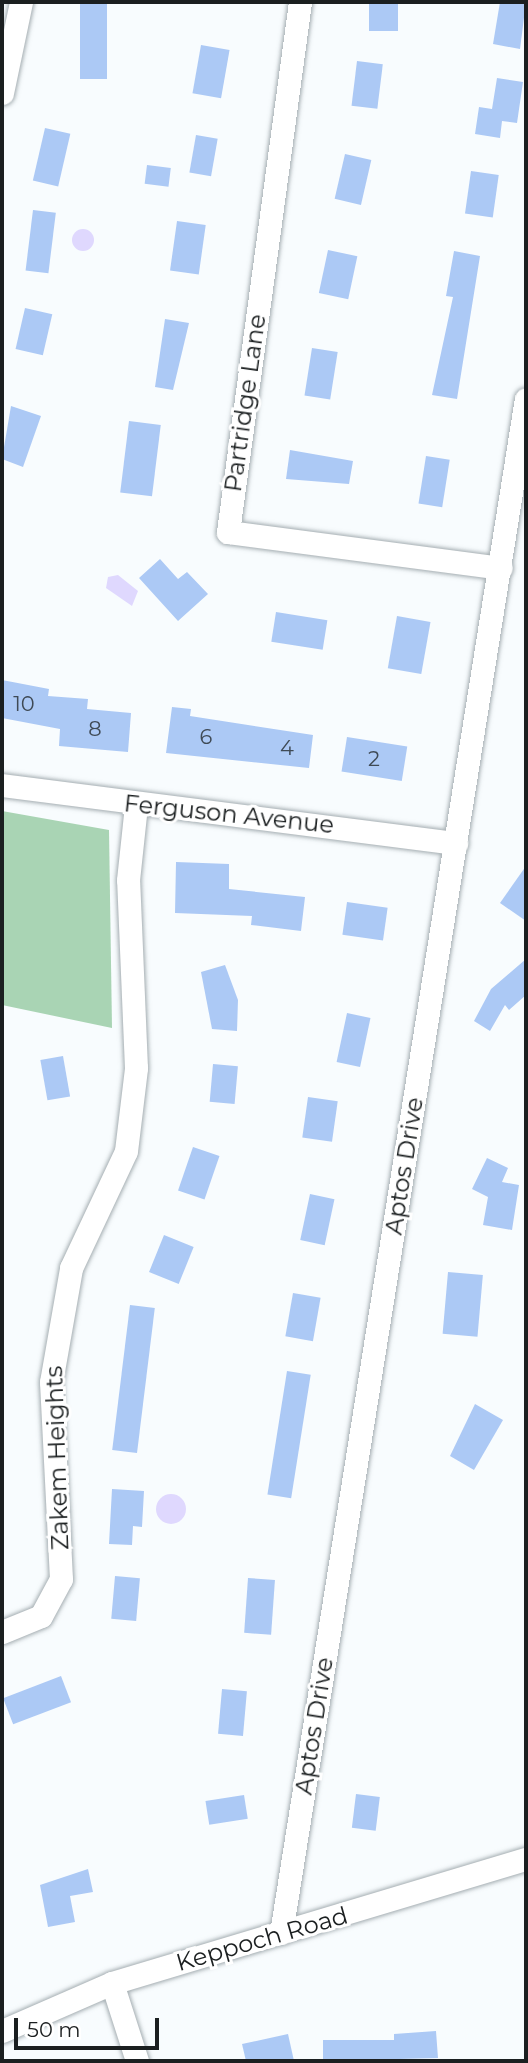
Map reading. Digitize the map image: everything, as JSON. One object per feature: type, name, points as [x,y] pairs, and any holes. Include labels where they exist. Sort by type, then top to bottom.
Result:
[{"type":"street","points":[[2,93],[21,2]]},
{"type":"street","name":"Partridge Lane","points":[[300,2],[228,532],[501,568]]},
{"type":"street","name":"Aptos Drive","points":[[281,1933],[523,440],[526,399]]},
{"type":"street","name":"Ferguson Avenue","points":[[2,785],[136,805],[456,843]]},
{"type":"street","name":"Zakem Heights","points":[[2,1632],[41,1616],[61,1579],[51,1382],[71,1268],[126,1151],[136,1068],[128,880],[136,805]]},
{"type":"street","name":"Keppoch Road","points":[[2,2031],[112,1983],[526,1859]]},
{"type":"street","points":[[112,1983],[137,2061]]},
{"type":"green space","points":[[2,811],[109,830],[112,1028],[2,1005]]},
{"type":"shaded area","points":[[83,229],[91,232],[94,240],[91,248],[83,251],[75,248],[72,240],[75,232]]},
{"type":"shaded area","points":[[118,575],[138,591],[132,606],[106,588],[108,577]]},
{"type":"shaded area","points":[[171,1494],[182,1498],[186,1509],[182,1520],[171,1524],[160,1520],[156,1509],[160,1498]]},
{"type":"building","points":[[80,2],[107,2],[107,79],[80,79]]},
{"type":"building","points":[[369,2],[398,2],[398,31],[369,31]]},
{"type":"building","points":[[500,2],[526,2],[520,49],[493,44]]},
{"type":"building","points":[[201,45],[230,50],[221,98],[192,93]]},
{"type":"building","points":[[357,61],[383,64],[377,109],[352,106]]},
{"type":"building","points":[[497,78],[523,82],[517,123],[502,121],[500,138],[475,134],[479,107],[492,109]]},
{"type":"building","points":[[45,128],[70,134],[58,186],[33,181]]},
{"type":"building","points":[[196,135],[218,139],[211,176],[189,172]]},
{"type":"building","points":[[345,154],[371,160],[361,205],[335,199]]},
{"type":"building","points":[[147,165],[171,168],[169,187],[145,184]]},
{"type":"building","points":[[471,171],[499,175],[493,217],[465,214]]},
{"type":"building","points":[[33,210],[56,213],[48,273],[26,271]]},
{"type":"building","points":[[177,221],[206,225],[199,275],[170,271]]},
{"type":"building","points":[[328,250],[357,256],[348,299],[319,293]]},
{"type":"building","points":[[454,251],[480,256],[457,399],[432,395],[453,297],[446,296]]},
{"type":"building","points":[[25,308],[52,314],[43,355],[16,349]]},
{"type":"building","points":[[165,319],[189,323],[173,390],[155,387]]},
{"type":"building","points":[[312,348],[338,352],[330,399],[304,395]]},
{"type":"building","points":[[11,406],[41,416],[23,467],[2,459]]},
{"type":"building","points":[[129,421],[161,425],[152,496],[120,492]]},
{"type":"building","points":[[290,450],[353,461],[349,484],[286,479]]},
{"type":"building","points":[[426,456],[450,460],[442,507],[418,503]]},
{"type":"building","points":[[160,559],[178,579],[187,572],[208,594],[178,621],[139,578]]},
{"type":"building","points":[[276,612],[327,620],[323,650],[271,642]]},
{"type":"building","points":[[397,616],[430,622],[421,674],[388,668]]},
{"type":"building","points":[[2,680],[49,689],[48,696],[88,699],[87,709],[131,713],[128,752],[59,746],[60,729],[2,718]]},
{"type":"building","points":[[172,707],[191,709],[190,716],[313,735],[309,768],[166,753]]},
{"type":"building","points":[[347,737],[407,747],[402,781],[342,772]]},
{"type":"building","points":[[176,862],[229,864],[229,889],[305,897],[301,931],[251,925],[252,916],[175,913]]},
{"type":"building","points":[[526,866],[526,921],[500,903]]},
{"type":"building","points":[[347,902],[388,908],[383,940],[342,935]]},
{"type":"building","points":[[526,959],[526,995],[509,1010],[505,1005],[490,1031],[474,1021],[491,989]]},
{"type":"building","points":[[225,965],[238,1000],[237,1031],[212,1029],[201,972]]},
{"type":"building","points":[[347,1013],[370,1018],[360,1067],[337,1062]]},
{"type":"building","points":[[63,1056],[70,1096],[47,1100],[40,1060]]},
{"type":"building","points":[[213,1064],[238,1066],[235,1104],[210,1102]]},
{"type":"building","points":[[308,1097],[338,1101],[332,1142],[302,1138]]},
{"type":"building","points":[[193,1147],[219,1156],[204,1200],[178,1190]]},
{"type":"building","points":[[487,1158],[508,1168],[502,1182],[519,1185],[512,1230],[483,1225],[488,1197],[472,1189]]},
{"type":"building","points":[[310,1194],[334,1199],[325,1245],[300,1240]]},
{"type":"building","points":[[164,1235],[194,1247],[179,1284],[149,1272]]},
{"type":"building","points":[[448,1272],[483,1275],[477,1337],[443,1334]]},
{"type":"building","points":[[293,1293],[321,1298],[313,1341],[285,1336]]},
{"type":"building","points":[[130,1305],[155,1308],[137,1453],[112,1450]]},
{"type":"building","points":[[287,1371],[311,1375],[291,1498],[267,1494]]},
{"type":"building","points":[[475,1404],[503,1420],[474,1470],[450,1456]]},
{"type":"building","points":[[112,1489],[144,1491],[142,1527],[133,1526],[132,1545],[109,1544]]},
{"type":"building","points":[[115,1576],[140,1578],[136,1621],[111,1619]]},
{"type":"building","points":[[248,1578],[275,1580],[271,1635],[244,1633]]},
{"type":"building","points":[[61,1676],[71,1702],[13,1724],[3,1698]]},
{"type":"building","points":[[222,1689],[247,1691],[243,1736],[218,1734]]},
{"type":"building","points":[[356,1794],[380,1797],[376,1831],[352,1828]]},
{"type":"building","points":[[244,1795],[248,1819],[209,1825],[205,1801]]},
{"type":"building","points":[[88,1869],[93,1892],[70,1896],[75,1922],[48,1927],[40,1885]]},
{"type":"building","points":[[436,2031],[438,2058],[323,2061],[323,2040],[394,2040],[394,2034]]},
{"type":"building","points":[[288,2034],[294,2061],[246,2061],[242,2044]]}]
